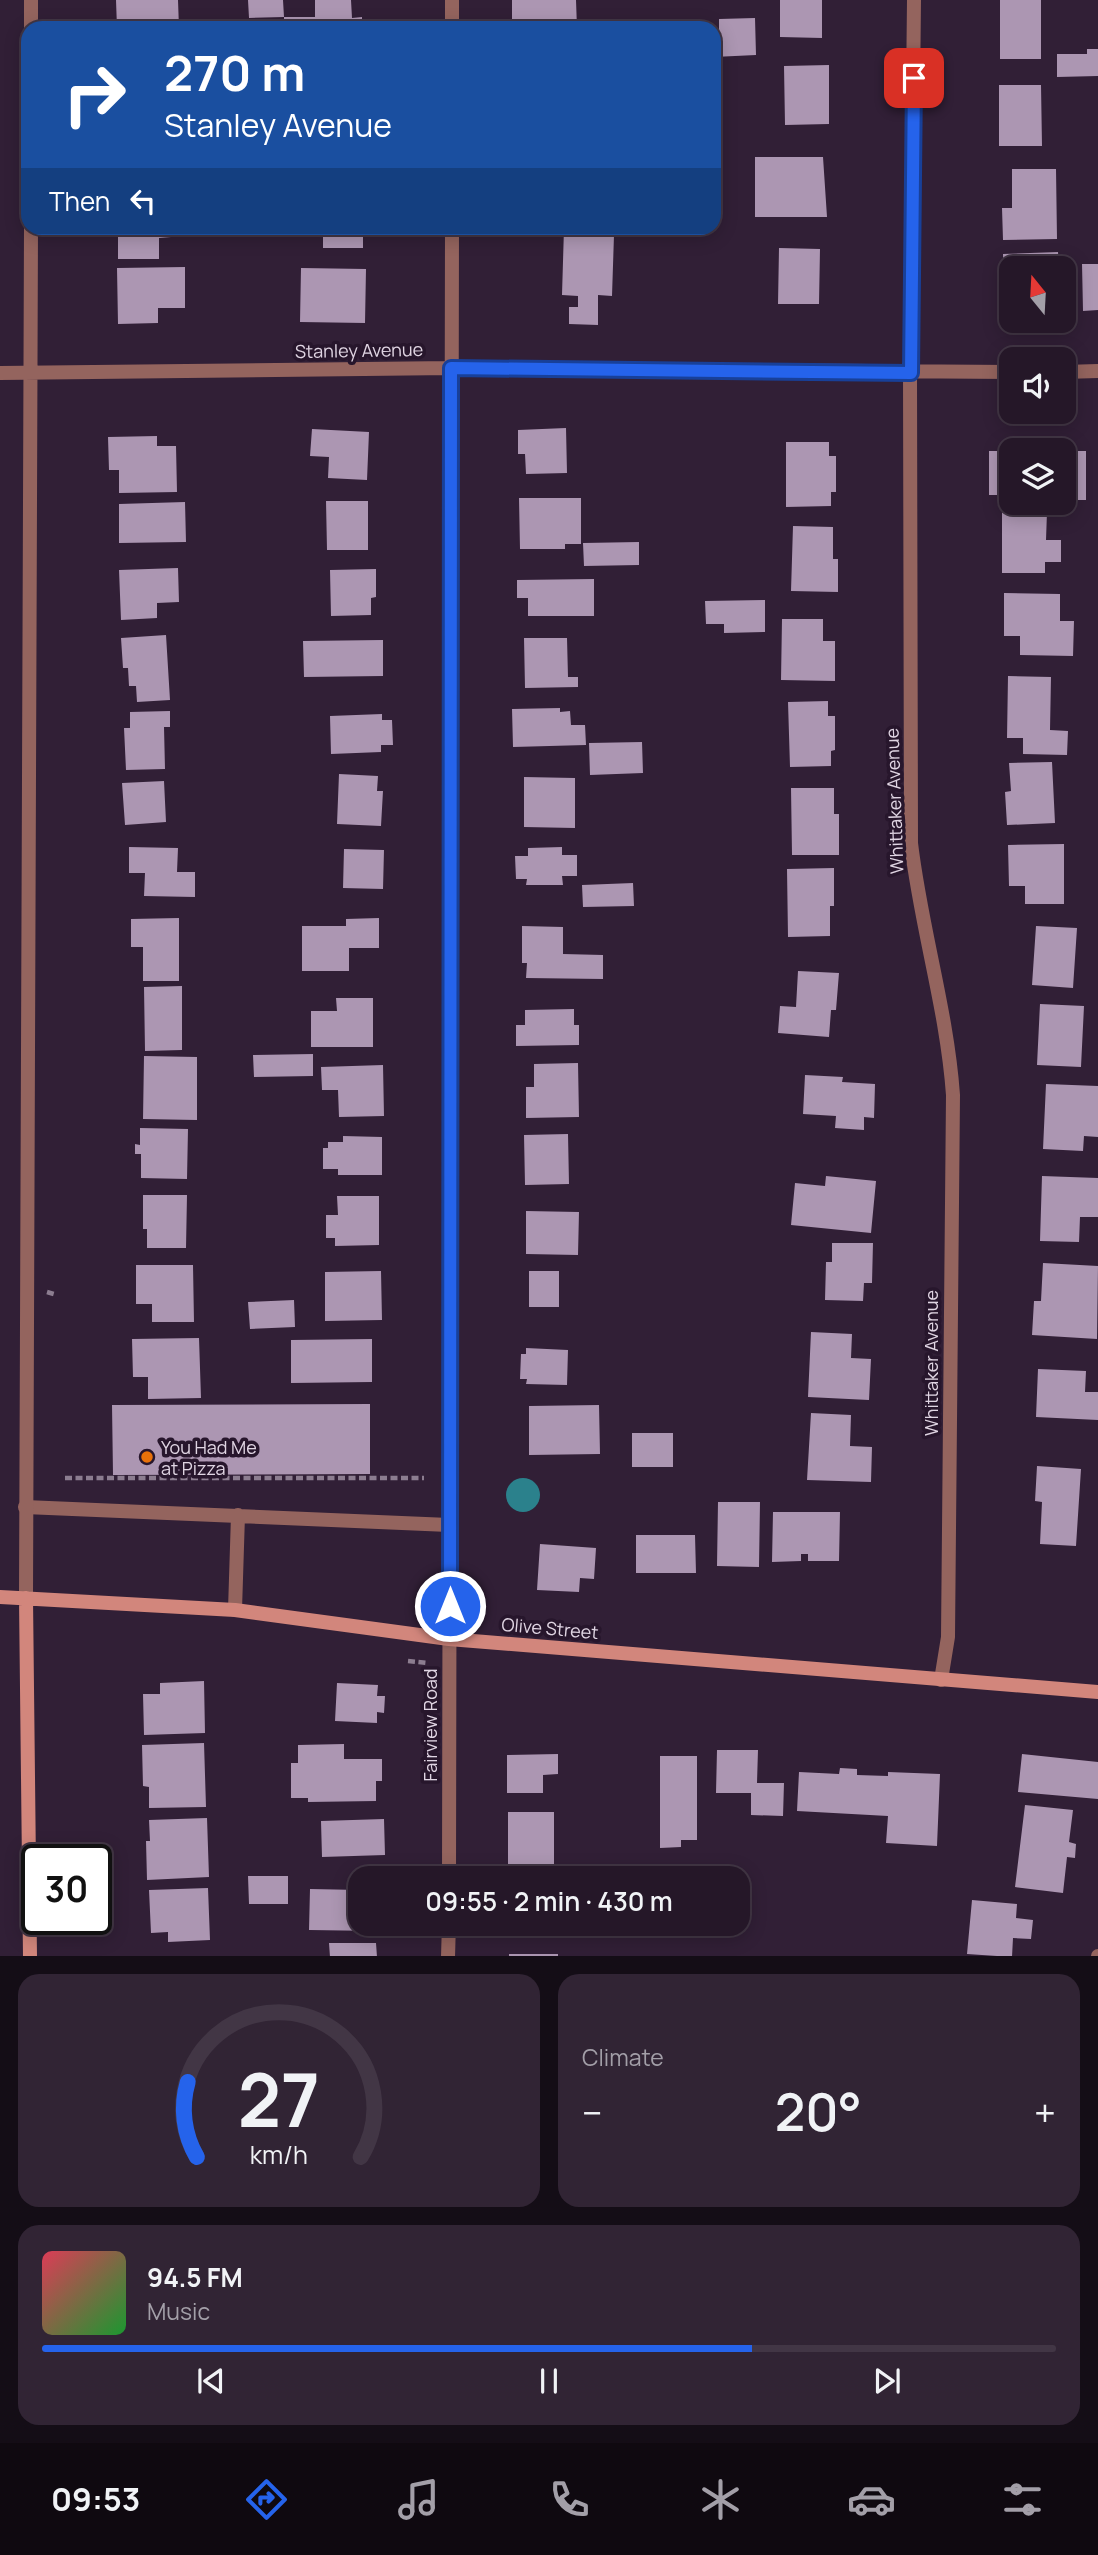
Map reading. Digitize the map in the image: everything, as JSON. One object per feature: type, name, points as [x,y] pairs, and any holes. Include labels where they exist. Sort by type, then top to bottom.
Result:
[{"type":"street","points":[[31,0],[31,21]]},
{"type":"street","points":[[452,0],[452,21]]},
{"type":"street","name":"Whittaker Avenue","points":[[914,0],[911,843],[918,903],[949,1048],[953,1095],[948,1637],[941,1681]]},
{"type":"street","points":[[30,1956],[25,1507],[28,374],[31,235]]},
{"type":"street","name":"Fairview Road","points":[[449,1866],[452,235]]},
{"type":"street","name":"Stanley Avenue","points":[[0,373],[451,368],[999,372]]},
{"type":"street","points":[[1076,372],[1098,372]]},
{"type":"street","points":[[25,1507],[449,1525]]},
{"type":"street","points":[[235,1610],[237,1515]]},
{"type":"street","name":"Olive Street","points":[[0,1597],[235,1610],[449,1639],[1098,1692]]},
{"type":"street","points":[[449,1936],[449,1956]]},
{"type":"path","points":[[65,1478],[424,1478]]},
{"type":"shaded area","points":[[523,1478],[535,1483],[540,1495],[535,1507],[523,1512],[511,1507],[506,1495],[511,1483]]},
{"type":"building","points":[[116,0],[178,0],[179,21],[117,21]]},
{"type":"building","points":[[248,0],[283,0],[284,17],[249,18]]},
{"type":"building","points":[[315,0],[351,0],[352,18],[362,17],[362,21],[284,21],[284,17],[315,17]]},
{"type":"building","points":[[512,0],[576,0],[577,21],[512,21]]},
{"type":"building","points":[[780,0],[822,0],[822,38],[780,37]]},
{"type":"building","points":[[1000,0],[1041,0],[1041,59],[1000,59]]},
{"type":"building","points":[[755,18],[756,55],[721,57],[719,19]]},
{"type":"building","points":[[1087,49],[1098,49],[1098,76],[1057,77],[1057,54],[1087,54]]},
{"type":"building","points":[[829,65],[829,124],[785,125],[784,66]]},
{"type":"building","points":[[999,85],[1041,85],[1042,146],[999,146]]},
{"type":"building","points":[[755,157],[823,157],[827,217],[755,217]]},
{"type":"building","points":[[1012,169],[1056,169],[1057,239],[1003,240],[1002,208],[1012,208]]},
{"type":"building","points":[[171,235],[159,238],[159,259],[118,259],[118,237],[110,237]]},
{"type":"building","points":[[323,235],[363,235],[363,248],[323,248]]},
{"type":"building","points":[[564,235],[614,235],[612,296],[598,295],[598,325],[569,324],[569,307],[578,307],[578,296],[562,295]]},
{"type":"building","points":[[779,248],[820,249],[819,304],[778,304]]},
{"type":"building","points":[[1058,252],[1058,256],[1003,256]]},
{"type":"building","points":[[1082,264],[1098,264],[1098,310],[1083,311]]},
{"type":"building","points":[[185,267],[185,308],[158,308],[158,323],[118,324],[117,268]]},
{"type":"building","points":[[301,268],[366,269],[365,323],[300,322]]},
{"type":"building","points":[[566,428],[567,473],[526,474],[525,454],[518,454],[518,430]]},
{"type":"building","points":[[312,429],[369,432],[367,480],[328,478],[329,457],[310,456]]},
{"type":"building","points":[[157,436],[157,446],[176,446],[177,492],[119,493],[119,470],[109,470],[108,437]]},
{"type":"building","points":[[786,442],[829,442],[829,456],[836,456],[836,492],[831,492],[831,506],[786,507]]},
{"type":"building","points":[[989,451],[999,451],[999,495],[989,495]]},
{"type":"building","points":[[1076,451],[1086,451],[1086,500],[1076,500]]},
{"type":"building","points":[[519,498],[581,498],[581,544],[565,544],[565,549],[520,549]]},
{"type":"building","points":[[326,501],[368,501],[368,550],[327,550]]},
{"type":"building","points":[[185,502],[186,542],[119,543],[119,504]]},
{"type":"building","points":[[1002,515],[1047,515],[1046,540],[1061,540],[1061,562],[1045,562],[1045,573],[1002,573]]},
{"type":"building","points":[[793,526],[833,527],[833,559],[838,559],[838,592],[791,591]]},
{"type":"building","points":[[639,542],[639,565],[584,566],[583,543]]},
{"type":"building","points":[[178,568],[179,602],[157,603],[157,618],[121,620],[119,570]]},
{"type":"building","points":[[376,569],[376,597],[371,598],[371,615],[331,616],[330,570]]},
{"type":"building","points":[[594,579],[594,616],[528,616],[528,598],[517,598],[517,580]]},
{"type":"building","points":[[1004,593],[1060,594],[1060,621],[1074,621],[1073,656],[1020,655],[1020,636],[1004,636]]},
{"type":"building","points":[[765,600],[765,632],[724,633],[724,624],[706,624],[705,601]]},
{"type":"building","points":[[782,619],[823,619],[823,641],[835,641],[835,681],[781,680]]},
{"type":"building","points":[[166,635],[170,700],[137,702],[136,686],[129,686],[128,668],[123,668],[121,638]]},
{"type":"building","points":[[524,638],[567,638],[568,677],[578,677],[578,687],[525,688]]},
{"type":"building","points":[[383,640],[383,676],[304,677],[303,641]]},
{"type":"building","points":[[1008,676],[1051,677],[1050,730],[1068,731],[1067,755],[1023,754],[1023,738],[1007,738]]},
{"type":"building","points":[[828,701],[828,716],[835,716],[835,750],[831,751],[831,766],[790,767],[788,702]]},
{"type":"building","points":[[560,708],[560,712],[570,711],[571,725],[585,725],[586,745],[513,747],[512,709]]},
{"type":"building","points":[[170,711],[170,727],[164,727],[165,769],[126,770],[124,728],[130,728],[130,712]]},
{"type":"building","points":[[382,714],[382,720],[392,720],[393,745],[381,745],[381,752],[331,754],[330,716]]},
{"type":"building","points":[[642,742],[643,773],[590,775],[589,743]]},
{"type":"building","points":[[1052,762],[1055,823],[1007,825],[1005,792],[1011,791],[1009,763]]},
{"type":"building","points":[[339,774],[378,776],[377,791],[383,791],[381,826],[337,824]]},
{"type":"building","points":[[524,777],[575,778],[575,828],[524,827]]},
{"type":"building","points":[[164,781],[166,822],[125,825],[122,783]]},
{"type":"building","points":[[791,788],[834,788],[834,814],[839,814],[839,855],[792,855]]},
{"type":"building","points":[[1064,844],[1064,904],[1025,904],[1025,886],[1009,886],[1008,845]]},
{"type":"building","points":[[129,847],[178,848],[177,872],[195,872],[195,897],[144,896],[145,873],[129,873]]},
{"type":"building","points":[[562,847],[562,855],[577,855],[577,876],[562,876],[563,885],[526,885],[527,879],[516,879],[515,856],[528,856],[528,848]]},
{"type":"building","points":[[344,849],[384,850],[383,889],[343,888]]},
{"type":"building","points":[[834,868],[834,906],[830,906],[830,936],[788,937],[787,869]]},
{"type":"building","points":[[633,883],[634,906],[583,907],[582,885]]},
{"type":"building","points":[[179,918],[179,981],[143,981],[143,947],[131,947],[131,919]]},
{"type":"building","points":[[379,918],[379,948],[349,948],[349,971],[302,971],[302,926],[346,926],[346,919]]},
{"type":"building","points":[[522,926],[563,927],[563,954],[603,955],[603,979],[526,978],[527,963],[522,963]]},
{"type":"building","points":[[1036,926],[1077,928],[1073,988],[1032,985]]},
{"type":"building","points":[[798,971],[839,973],[836,1010],[831,1010],[829,1037],[778,1033],[780,1006],[796,1007]]},
{"type":"building","points":[[182,986],[182,1050],[145,1051],[144,987]]},
{"type":"building","points":[[336,998],[373,998],[373,1047],[311,1047],[311,1011],[337,1011]]},
{"type":"building","points":[[1040,1004],[1084,1006],[1081,1067],[1037,1065]]},
{"type":"building","points":[[574,1009],[574,1025],[579,1025],[579,1045],[516,1046],[516,1025],[525,1025],[525,1010]]},
{"type":"building","points":[[313,1054],[313,1076],[254,1077],[253,1055]]},
{"type":"building","points":[[144,1056],[197,1057],[197,1120],[143,1119]]},
{"type":"building","points":[[578,1063],[579,1117],[526,1118],[526,1087],[534,1087],[534,1064]]},
{"type":"building","points":[[383,1065],[384,1116],[339,1117],[338,1090],[322,1090],[321,1067]]},
{"type":"building","points":[[805,1075],[843,1077],[842,1082],[875,1084],[874,1118],[864,1117],[864,1130],[835,1128],[836,1116],[803,1114]]},
{"type":"building","points":[[1046,1084],[1098,1086],[1098,1137],[1084,1136],[1083,1151],[1043,1149]]},
{"type":"building","points":[[140,1128],[188,1129],[187,1179],[141,1178],[141,1154],[135,1154],[135,1144],[140,1145]]},
{"type":"building","points":[[568,1134],[569,1184],[525,1185],[524,1135]]},
{"type":"building","points":[[343,1136],[382,1137],[382,1175],[338,1175],[338,1169],[323,1169],[323,1148],[328,1148],[328,1142],[343,1142]]},
{"type":"building","points":[[826,1176],[876,1181],[871,1233],[791,1225],[795,1183],[825,1186]]},
{"type":"building","points":[[1042,1176],[1098,1178],[1098,1217],[1080,1217],[1079,1242],[1040,1241]]},
{"type":"building","points":[[143,1195],[187,1195],[186,1248],[147,1248],[147,1229],[143,1229]]},
{"type":"building","points":[[337,1196],[379,1196],[379,1245],[335,1246],[335,1238],[326,1238],[326,1215],[338,1215]]},
{"type":"building","points":[[526,1211],[579,1212],[578,1255],[526,1254]]},
{"type":"building","points":[[832,1243],[873,1243],[872,1283],[864,1283],[863,1301],[825,1300],[826,1262],[832,1262]]},
{"type":"building","points":[[1043,1263],[1098,1266],[1097,1339],[1032,1335],[1034,1301],[1041,1301]]},
{"type":"building","points":[[136,1265],[193,1265],[194,1322],[152,1322],[152,1304],[136,1304]]},
{"type":"building","points":[[381,1271],[382,1320],[325,1321],[325,1272]]},
{"type":"building","points":[[529,1271],[559,1271],[559,1307],[529,1307]]},
{"type":"building","points":[[294,1300],[295,1327],[250,1329],[248,1302]]},
{"type":"building","points":[[811,1332],[852,1334],[851,1358],[871,1359],[869,1400],[808,1397]]},
{"type":"building","points":[[199,1338],[201,1398],[148,1399],[148,1377],[133,1377],[132,1339]]},
{"type":"building","points":[[372,1339],[372,1382],[291,1383],[291,1340]]},
{"type":"building","points":[[526,1348],[568,1350],[567,1385],[526,1384],[527,1379],[520,1379],[521,1354],[526,1354]]},
{"type":"building","points":[[1038,1369],[1086,1371],[1085,1392],[1098,1392],[1098,1420],[1036,1417]]},
{"type":"building","points":[[370,1404],[370,1474],[113,1475],[112,1405]]},
{"type":"building","points":[[599,1405],[600,1454],[529,1455],[529,1406]]},
{"type":"building","points":[[811,1413],[851,1415],[850,1446],[872,1447],[871,1482],[807,1480]]},
{"type":"building","points":[[632,1433],[673,1433],[673,1467],[632,1467]]},
{"type":"building","points":[[1037,1466],[1081,1469],[1076,1546],[1040,1544],[1042,1502],[1035,1501]]},
{"type":"building","points":[[718,1502],[760,1502],[759,1567],[717,1566]]},
{"type":"building","points":[[773,1512],[840,1512],[839,1561],[808,1561],[808,1554],[801,1554],[801,1561],[772,1562]]},
{"type":"building","points":[[636,1535],[695,1535],[696,1573],[636,1573]]},
{"type":"building","points":[[540,1544],[596,1548],[594,1579],[580,1578],[579,1592],[537,1590]]},
{"type":"building","points":[[204,1681],[205,1733],[144,1735],[143,1694],[160,1694],[160,1683]]},
{"type":"building","points":[[337,1683],[378,1685],[377,1696],[385,1696],[384,1713],[377,1712],[377,1723],[335,1721]]},
{"type":"building","points":[[204,1743],[206,1807],[149,1808],[149,1787],[143,1786],[142,1745]]},
{"type":"building","points":[[344,1744],[344,1759],[382,1759],[382,1781],[376,1781],[376,1801],[308,1802],[308,1798],[291,1798],[291,1763],[298,1763],[298,1745]]},
{"type":"building","points":[[717,1750],[758,1750],[757,1783],[784,1783],[783,1816],[751,1815],[751,1793],[716,1793]]},
{"type":"building","points":[[558,1754],[558,1774],[543,1775],[543,1793],[507,1793],[507,1755]]},
{"type":"building","points":[[1022,1754],[1098,1762],[1098,1799],[1018,1792]]},
{"type":"building","points":[[660,1756],[697,1756],[697,1840],[681,1840],[681,1847],[660,1848]]},
{"type":"building","points":[[840,1768],[857,1769],[857,1775],[888,1776],[888,1772],[940,1774],[937,1846],[886,1843],[888,1816],[797,1811],[799,1772],[839,1774]]},
{"type":"building","points":[[1025,1805],[1073,1810],[1069,1842],[1076,1844],[1075,1858],[1067,1857],[1063,1893],[1015,1887]]},
{"type":"building","points":[[508,1812],[554,1812],[554,1866],[508,1866]]},
{"type":"building","points":[[207,1818],[209,1877],[147,1880],[146,1841],[150,1841],[149,1820]]},
{"type":"building","points":[[384,1819],[385,1855],[322,1857],[321,1821]]},
{"type":"building","points":[[248,1876],[288,1876],[288,1904],[249,1904]]},
{"type":"building","points":[[208,1888],[210,1940],[168,1942],[168,1932],[151,1933],[149,1890]]},
{"type":"building","points":[[310,1889],[348,1890],[348,1931],[309,1930]]},
{"type":"building","points":[[972,1900],[1017,1904],[1016,1918],[1033,1920],[1031,1939],[1013,1938],[1012,1956],[967,1954]]},
{"type":"building","points":[[329,1943],[376,1943],[377,1956],[330,1956]]},
{"type":"building","points":[[509,1954],[558,1954],[558,1956]]},
{"type":"place","name":"You Had Me at Pizza","points":[[147,1457]]},
{"type":"route","points":[[450,1606],[451,368],[911,373],[914,78]]}]
